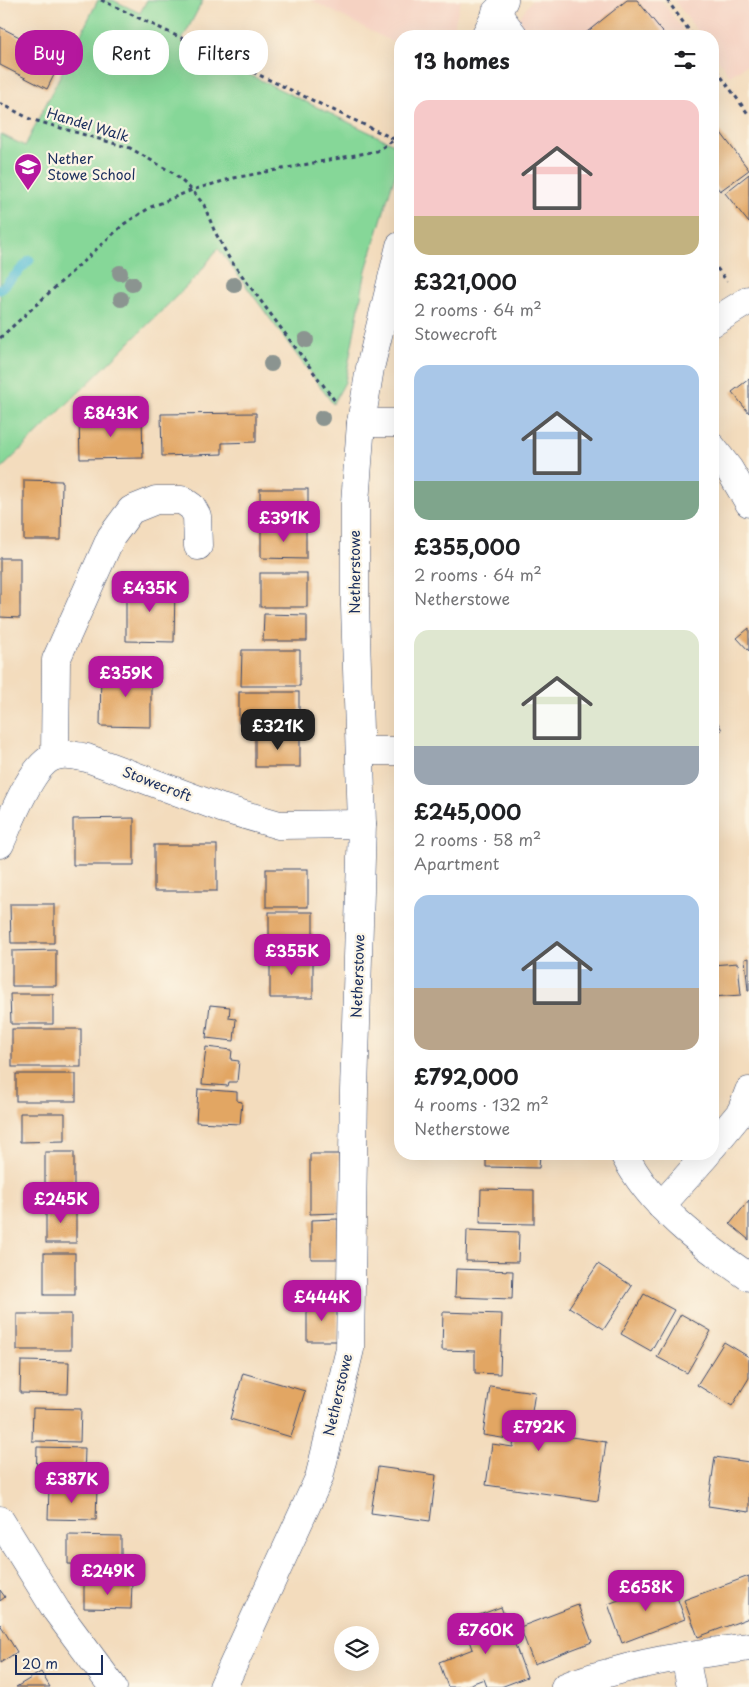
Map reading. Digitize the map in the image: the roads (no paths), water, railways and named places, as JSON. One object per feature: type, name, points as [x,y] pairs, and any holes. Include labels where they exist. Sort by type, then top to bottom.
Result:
[{"type":"street","points":[[488,30],[500,6]]},
{"type":"street","points":[[500,6],[511,30]]},
{"type":"street","name":"Netherstowe","points":[[223,1687],[319,1478],[350,1349],[354,1091],[362,824],[355,606],[355,503],[361,430],[370,368],[394,270]]},
{"type":"street","points":[[719,319],[749,300]]},
{"type":"street","points":[[361,430],[394,424]]},
{"type":"street","points":[[719,456],[749,503]]},
{"type":"street","points":[[0,844],[28,784],[42,764],[55,756],[56,660],[110,537],[131,510],[156,500],[182,500],[192,507],[197,516],[198,546]]},
{"type":"street","points":[[361,751],[394,751]]},
{"type":"street","name":"Stowecroft","points":[[55,756],[72,755],[87,758],[221,808],[280,825],[362,824]]},
{"type":"street","points":[[719,1139],[741,1112],[749,1091]]},
{"type":"street","points":[[627,1160],[631,1168],[661,1206],[710,1250],[749,1277]]},
{"type":"street","points":[[661,1206],[702,1160]]},
{"type":"street","points":[[0,1520],[56,1610],[113,1687]]},
{"type":"street","points":[[564,1687],[577,1681],[638,1665],[749,1647]]},
{"type":"street","points":[[685,1656],[691,1687]]},
{"type":"waterway","points":[[0,290],[30,260]]},
{"type":"place","name":"Nether Stowe School","points":[[28,191]]}]
